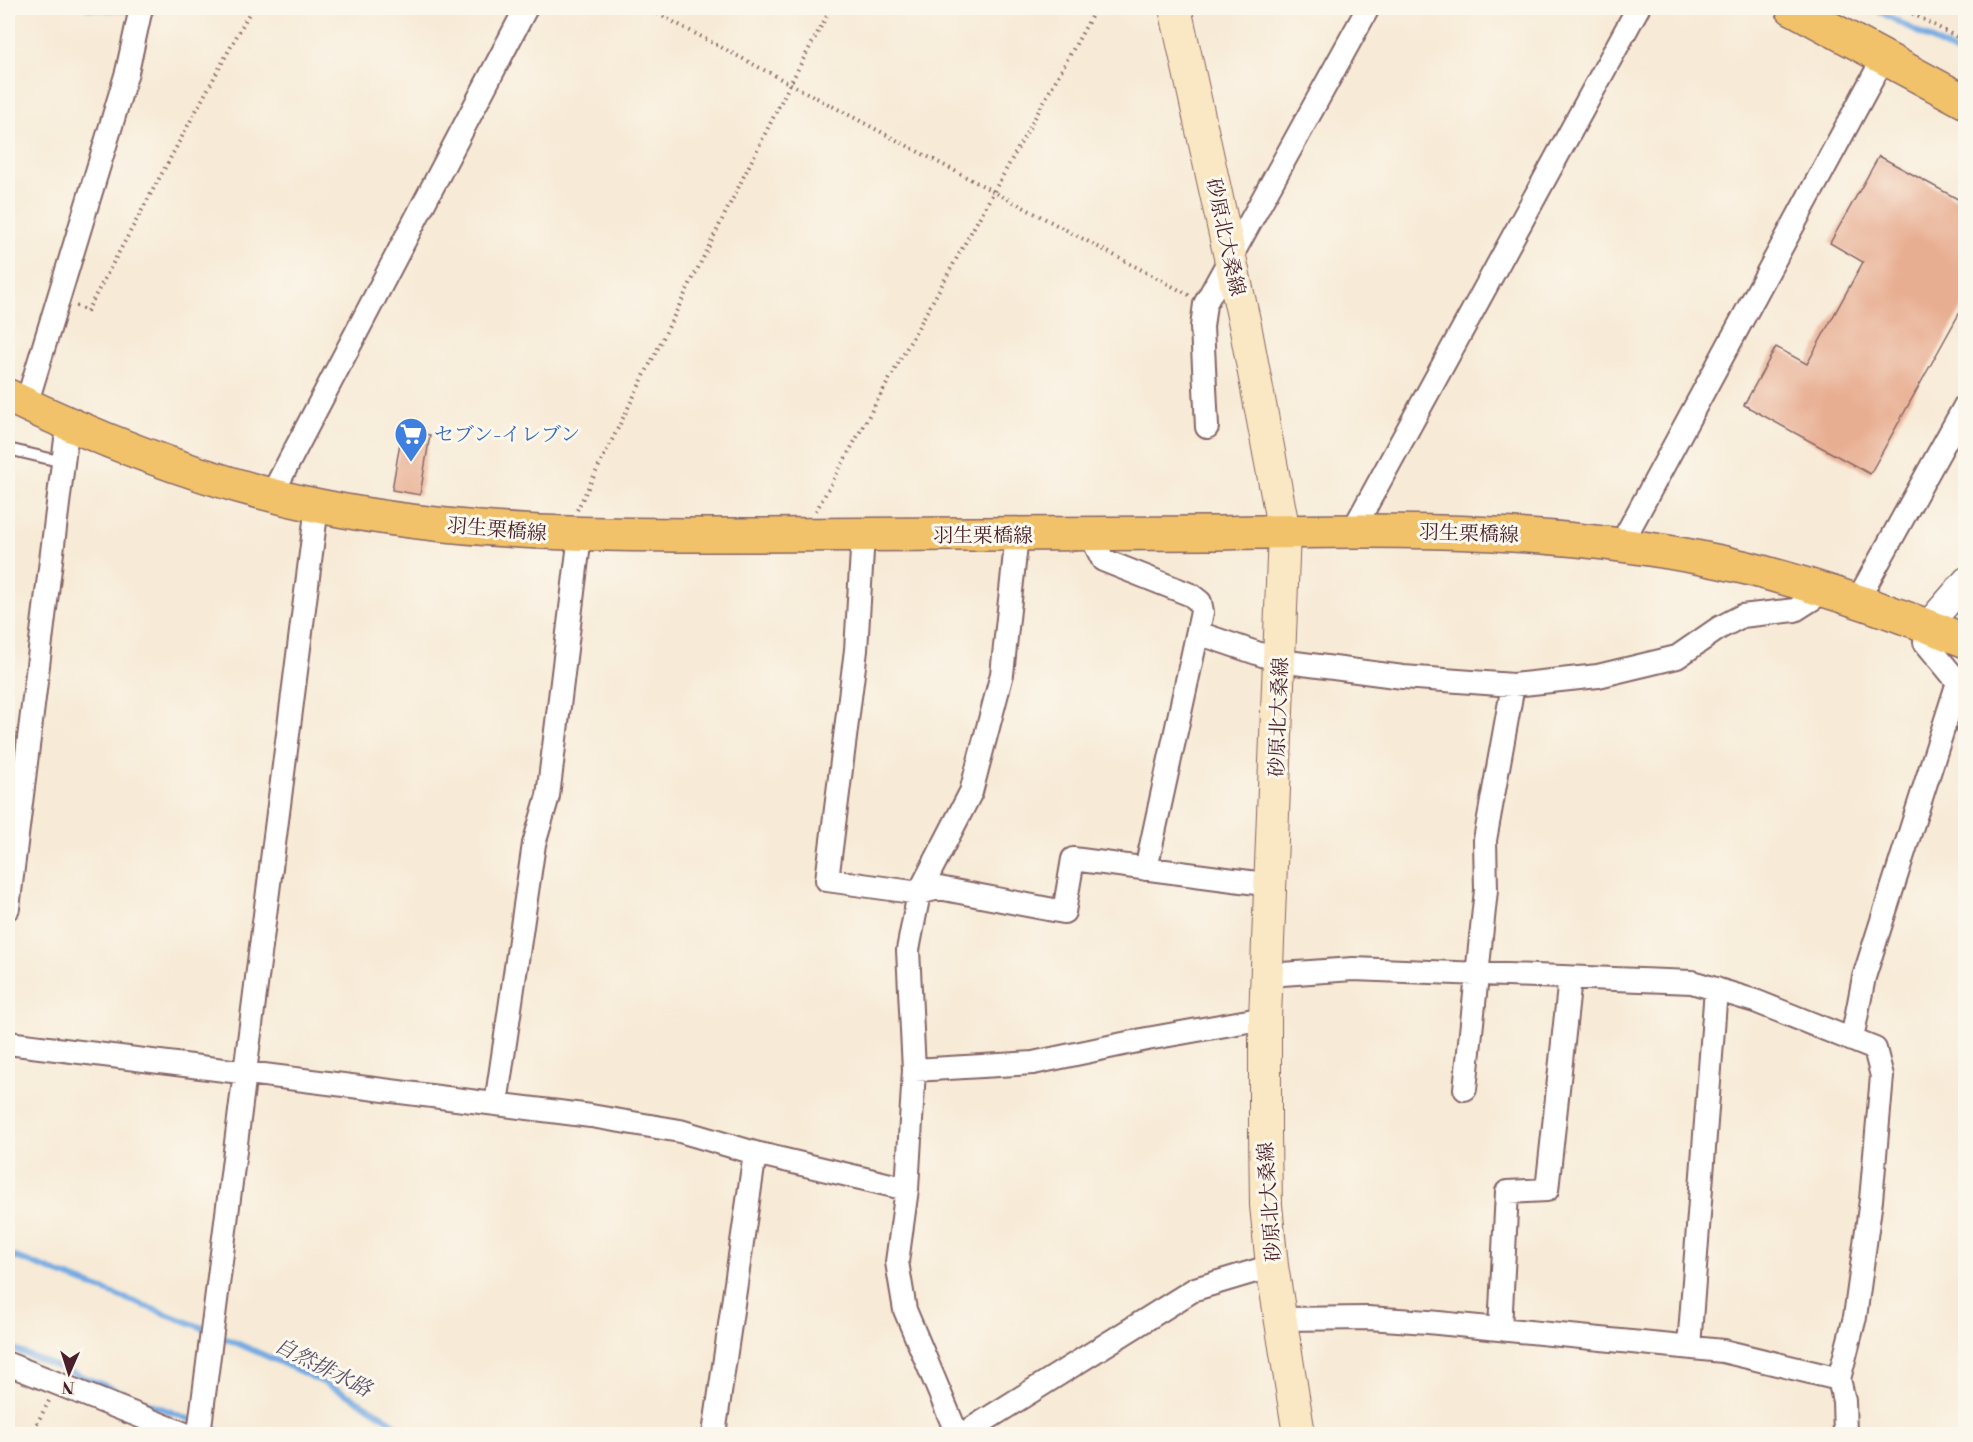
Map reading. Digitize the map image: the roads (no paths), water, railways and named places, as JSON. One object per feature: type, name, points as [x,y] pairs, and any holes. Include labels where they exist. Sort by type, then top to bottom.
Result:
[{"type":"main road","name":"砂原北大桑線","points":[[1175,8],[1231,261],[1284,531],[1272,885],[1265,1018],[1266,1194],[1272,1266],[1299,1434]]},
{"type":"main road","points":[[1792,8],[1965,102]]},
{"type":"main road","name":"羽生栗橋線","points":[[17,400],[68,423],[191,470],[317,506],[411,522],[572,535],[1017,535],[1353,530],[1489,532],[1620,546],[1746,568],[1857,601],[1965,641]]},
{"type":"street","points":[[17,400],[59,298],[124,83],[141,8]]},
{"type":"street","points":[[272,494],[526,8]]},
{"type":"street","points":[[1207,427],[1202,327],[1205,304],[1231,261],[1368,8]]},
{"type":"street","points":[[1353,530],[1638,8]]},
{"type":"street","points":[[1620,546],[1884,57]]},
{"type":"street","points":[[1857,601],[1965,404]]},
{"type":"street","points":[[8,908],[68,423]]},
{"type":"street","points":[[199,1434],[317,506]]},
{"type":"street","points":[[1090,534],[1103,560],[1191,595],[1200,603],[1202,612],[1146,869]]},
{"type":"street","points":[[496,1104],[534,844],[548,796],[572,535]]},
{"type":"street","points":[[863,535],[856,650],[827,880],[920,893],[939,888],[1064,912],[1073,859],[1272,885]]},
{"type":"street","points":[[957,1434],[905,1310],[897,1263],[907,1189],[914,1070],[908,950],[920,893],[971,792],[1002,674],[1017,535]]},
{"type":"street","points":[[1852,1039],[1864,977],[1958,682],[1925,642],[1927,626],[1965,581]]},
{"type":"street","points":[[1197,633],[1280,662],[1403,677],[1513,685],[1598,676],[1677,657],[1719,628],[1742,616],[1795,610],[1825,591]]},
{"type":"street","points":[[1465,1089],[1486,890],[1485,840],[1513,685]]},
{"type":"street","points":[[1268,975],[1353,969],[1692,982],[1755,1001],[1875,1049],[1882,1076],[1871,1200],[1855,1317],[1839,1379],[1844,1401],[1845,1434]]},
{"type":"street","points":[[1500,1329],[1507,1192],[1547,1191],[1570,978]]},
{"type":"street","points":[[1689,1347],[1716,989]]},
{"type":"street","points":[[914,1070],[1033,1063],[1147,1039],[1265,1018]]},
{"type":"street","points":[[8,1043],[496,1104],[680,1131],[755,1153],[907,1189]]},
{"type":"street","points":[[714,1434],[755,1153]]},
{"type":"street","points":[[963,1434],[1195,1289],[1272,1266]]},
{"type":"street","points":[[1282,1319],[1368,1318],[1723,1350],[1839,1379]]},
{"type":"street","points":[[8,1364],[185,1434]]},
{"type":"lane","points":[[8,449],[63,462]]},
{"type":"waterway","points":[[88,8],[135,11]]},
{"type":"waterway","points":[[145,11],[152,12],[155,8]]},
{"type":"waterway","points":[[1873,8],[1966,58]]},
{"type":"waterway","name":"自然排水路","points":[[8,1254],[203,1328]]},
{"type":"waterway","name":"自然排水路","points":[[218,1335],[341,1391],[409,1434]]},
{"type":"waterway","points":[[8,1347],[196,1422]]},
{"type":"waterway","points":[[205,1426],[227,1434]]},
{"type":"place","name":"セブン-イレブン","points":[[411,463]]}]
